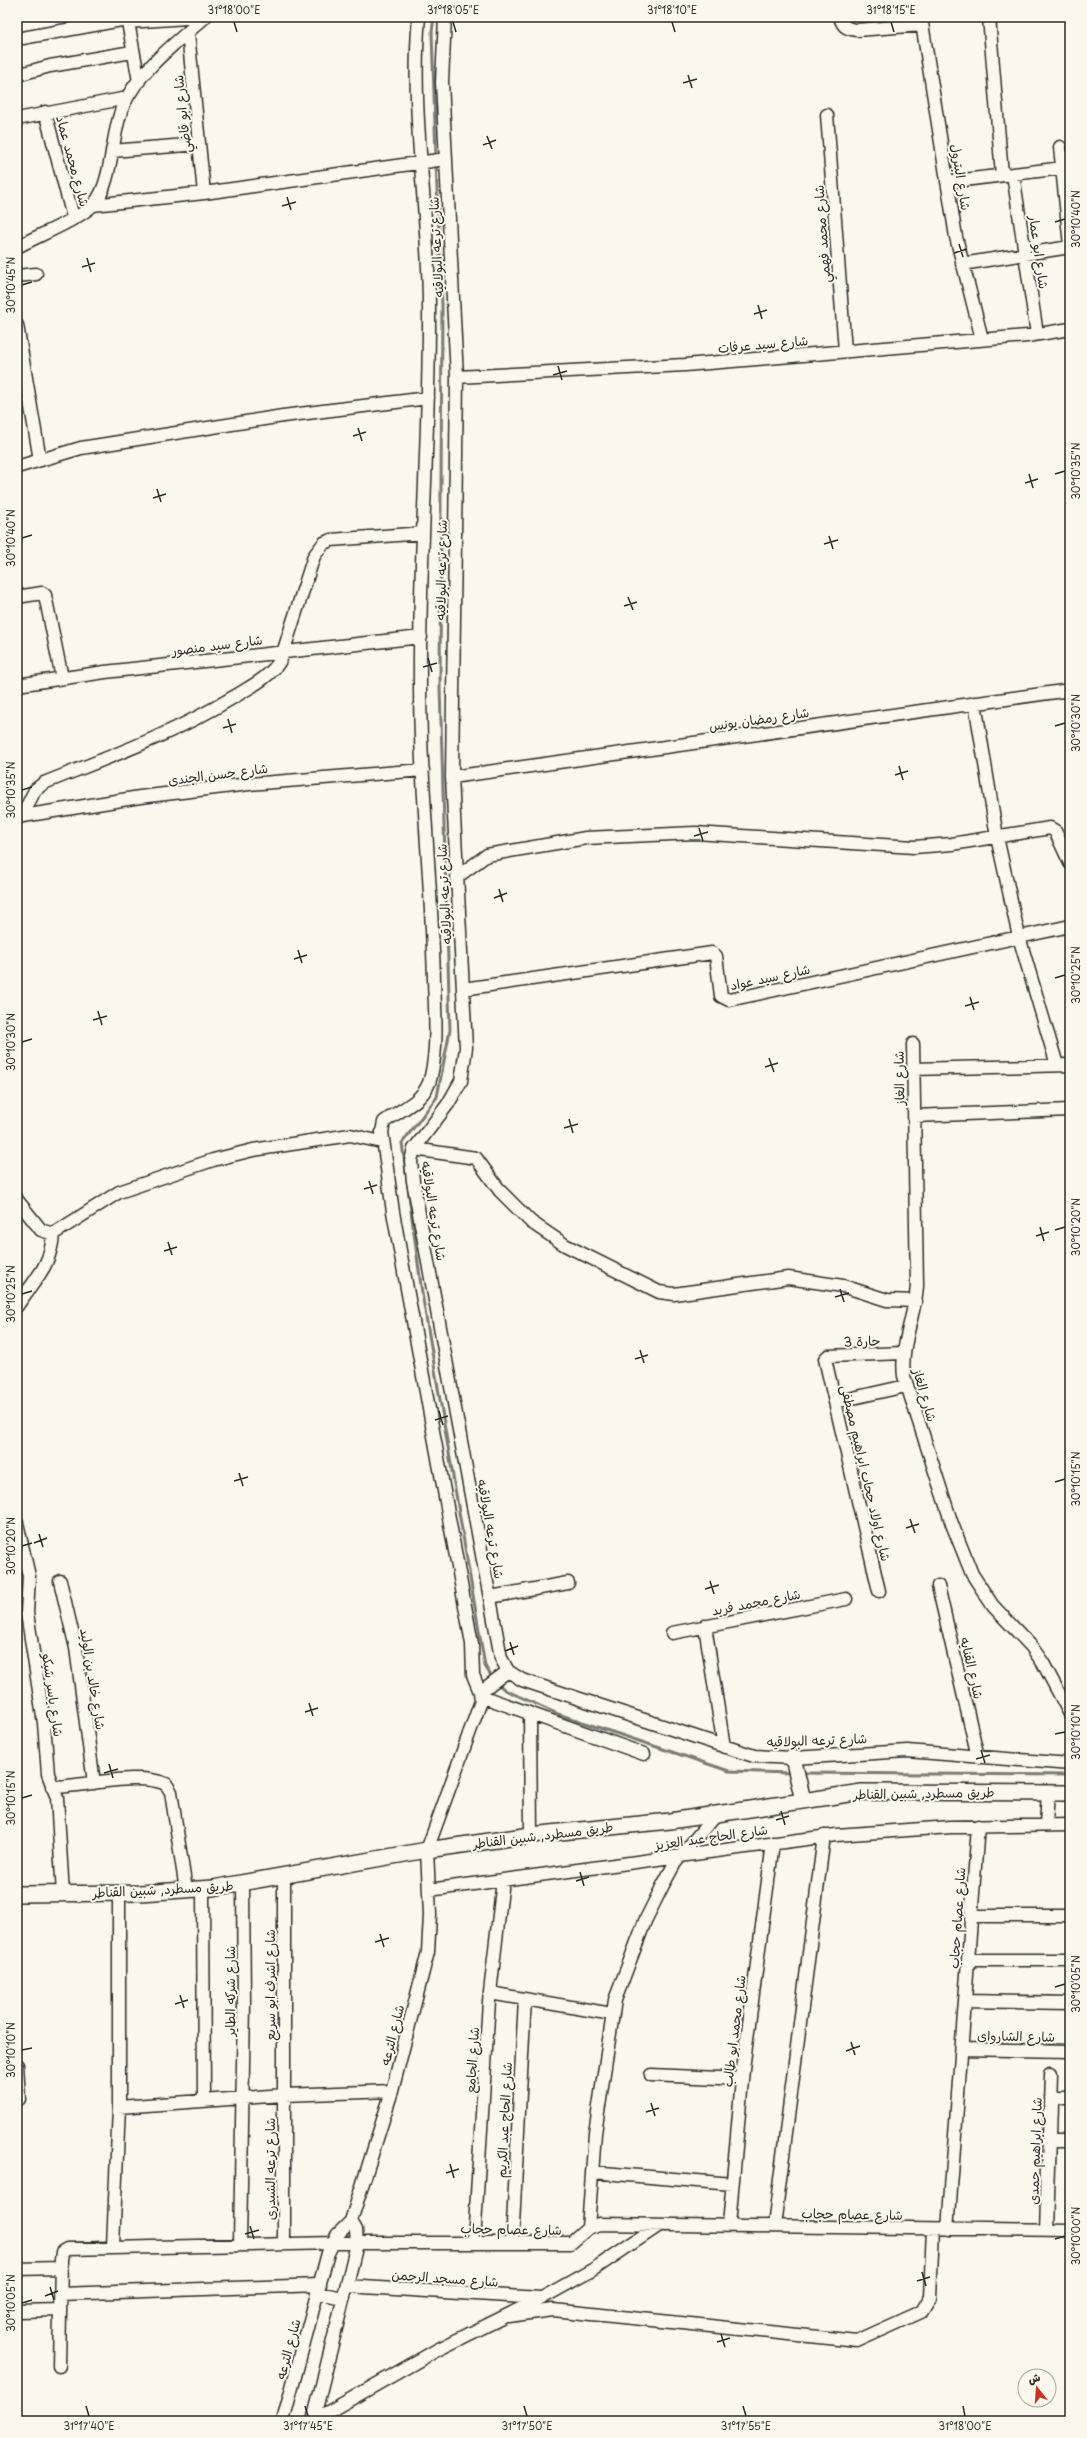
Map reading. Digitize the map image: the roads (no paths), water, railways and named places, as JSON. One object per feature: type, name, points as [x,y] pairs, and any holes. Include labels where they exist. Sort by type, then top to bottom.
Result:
[{"type":"main road","points":[[794,1760],[803,1800]]},
{"type":"main road","name":"طريق مسطرد, شبين القناطر","points":[[17,1894],[119,1893],[203,1889],[426,1855],[531,1835],[670,1821],[862,1792],[1070,1793]]},
{"type":"street","points":[[17,39],[127,20],[203,17]]},
{"type":"street","points":[[93,205],[103,188],[119,117],[127,98],[139,81],[203,17]]},
{"type":"street","name":"شارع ترعه البولاقيه","points":[[419,17],[416,84],[429,302],[428,398],[421,637],[423,770],[434,968],[433,1067],[429,1084],[423,1095],[384,1122],[382,1142],[392,1212],[472,1644],[473,1675],[482,1692]]},
{"type":"street","name":"شارع ترعه البولاقيه","points":[[445,17],[442,82],[457,377],[452,777],[466,1048],[461,1080],[448,1104],[414,1149],[411,1161],[413,1181],[505,1673],[522,1680],[754,1756],[794,1760],[885,1751],[1070,1764]]},
{"type":"street","points":[[840,17],[842,24],[847,29],[856,30],[921,21]]},
{"type":"street","name":"شارع ابو عمار","points":[[989,17],[1008,175],[1025,254],[1037,334]]},
{"type":"street","points":[[127,20],[132,52],[139,81]]},
{"type":"street","name":"شارع البترول","points":[[921,21],[962,264],[982,339]]},
{"type":"street","name":"شارع ابو قاضي","points":[[188,32],[204,193]]},
{"type":"street","points":[[17,75],[50,66],[132,52]]},
{"type":"street","points":[[17,119],[45,112],[127,98]]},
{"type":"street","name":"شارع محمد عماد","points":[[45,112],[73,217]]},
{"type":"street","name":"شارع محمد فهمي","points":[[828,115],[845,351]]},
{"type":"street","points":[[112,151],[199,144]]},
{"type":"street","points":[[962,264],[1070,247],[1060,147]]},
{"type":"street","points":[[17,247],[93,205],[204,193],[446,159]]},
{"type":"street","points":[[947,182],[1062,168]]},
{"type":"street","points":[[17,276],[36,274]]},
{"type":"street","points":[[17,325],[40,460]]},
{"type":"street","name":"شارع سيد عرفات","points":[[457,377],[685,365],[1037,334],[1070,329]]},
{"type":"street","points":[[17,467],[71,450],[117,442],[283,416],[428,398]]},
{"type":"street","points":[[19,817],[36,790],[44,782],[157,738],[194,721],[257,683],[276,668],[283,652],[314,556],[324,543],[339,539],[423,533]]},
{"type":"street","points":[[17,597],[42,593],[45,595],[62,678]]},
{"type":"street","name":"شارع سيد منصور","points":[[17,685],[62,678],[421,637]]},
{"type":"street","name":"شارع رمضان يونس","points":[[452,777],[1070,690]]},
{"type":"street","points":[[975,703],[997,837],[1019,937],[1057,1065]]},
{"type":"street","name":"شارع حسن الجندى","points":[[19,817],[140,797],[249,784],[423,770]]},
{"type":"street","points":[[457,877],[487,855],[586,838],[695,833],[914,846],[952,844],[1053,829],[1070,863]]},
{"type":"street","name":"شارع سيد عواد","points":[[463,989],[712,953],[716,956],[721,996],[729,1000],[1070,926]]},
{"type":"street","name":"شارع الغاز","points":[[913,1044],[916,1301],[903,1353],[906,1386],[952,1524],[972,1574],[993,1606],[1031,1646],[1043,1664],[1070,1714]]},
{"type":"street","points":[[913,1068],[1070,1065]]},
{"type":"street","points":[[914,1116],[1070,1110]]},
{"type":"street","points":[[17,1200],[41,1230],[54,1234],[119,1192],[213,1160],[253,1150],[350,1135],[382,1142]]},
{"type":"street","points":[[414,1149],[476,1158],[500,1191],[531,1222],[565,1245],[659,1292],[674,1294],[768,1279],[788,1278],[844,1286],[887,1300],[916,1301]]},
{"type":"street","points":[[17,1306],[47,1264],[52,1250],[54,1234]]},
{"type":"street","name":"حارة 3","points":[[825,1361],[828,1356],[903,1353]]},
{"type":"street","name":"شارع اولاد حجاب ابراهيم مصطفى","points":[[825,1361],[879,1591]]},
{"type":"street","points":[[834,1402],[906,1386]]},
{"type":"street","name":"شارع ياسر شيكو","points":[[17,1523],[30,1576],[27,1612],[44,1723],[48,1774],[57,1798],[63,1894]]},
{"type":"street","name":"شارع خالد بن الوليد","points":[[60,1581],[77,1655],[94,1783]]},
{"type":"street","points":[[490,1597],[568,1583]]},
{"type":"street","name":"شارع القنايه","points":[[938,1586],[978,1757]]},
{"type":"street","name":"شارع محمد فريد","points":[[672,1633],[846,1599]]},
{"type":"street","points":[[705,1626],[724,1747]]},
{"type":"street","points":[[426,1855],[480,1707],[482,1692],[505,1673]]},
{"type":"street","points":[[482,1692],[530,1715],[644,1754]]},
{"type":"street","points":[[530,1715],[531,1835]]},
{"type":"street","points":[[52,1786],[125,1780],[157,1780],[166,1784],[171,1792],[186,1890]]},
{"type":"street","points":[[1046,1824],[1048,1792]]},
{"type":"street","points":[[588,2228],[595,2133],[615,2000],[645,1921],[663,1885],[682,1855],[717,1814]]},
{"type":"street","name":"شارع الحاج عبد العزيز","points":[[428,1885],[503,1880],[824,1836],[978,1826],[1070,1824]]},
{"type":"street","name":"شارع عصام حجاب","points":[[61,2268],[62,2252],[67,2249],[113,2246],[333,2243],[474,2242],[571,2244],[588,2228],[599,2224],[658,2226],[729,2224],[948,2229],[978,1826]]},
{"type":"street","points":[[774,2226],[824,1836]]},
{"type":"street","name":"شارع محمد ابو طالب","points":[[729,2224],[742,2079],[773,1843]]},
{"type":"street","name":"شارع الترعه","points":[[283,2421],[318,2289],[333,2243],[337,2235],[351,2221],[392,2091],[428,1952],[430,1915],[426,1855]]},
{"type":"street","name":"شارع اشرف ابو سريع","points":[[284,1876],[284,2095]]},
{"type":"street","name":"شارع الجامع","points":[[474,2242],[490,1993],[503,1880]]},
{"type":"street","name":"شارع شركه الطاير","points":[[240,2244],[243,2098],[243,1884]]},
{"type":"street","points":[[203,1889],[204,2100]]},
{"type":"street","points":[[113,2246],[118,2107],[119,1893]]},
{"type":"street","points":[[971,1916],[1070,1916]]},
{"type":"street","points":[[968,1960],[1070,1960]]},
{"type":"street","points":[[490,1993],[612,2014]]},
{"type":"street","name":"شارع الحاج عبد الكريم","points":[[512,2243],[525,1999]]},
{"type":"street","points":[[965,2001],[1070,2003]]},
{"type":"street","name":"شارع الشارواى","points":[[962,2049],[1070,2051]]},
{"type":"street","points":[[17,2064],[19,2099]]},
{"type":"street","name":"شارع ابراهيم حمدى","points":[[1046,2229],[1051,2073]]},
{"type":"street","points":[[651,2075],[742,2079]]},
{"type":"street","points":[[118,2107],[284,2095],[392,2091]]},
{"type":"street","name":"شارع ترعه الشبدرى","points":[[284,2095],[284,2244]]},
{"type":"street","points":[[1050,2097],[1070,2097]]},
{"type":"street","points":[[1049,2140],[1070,2140]]},
{"type":"street","points":[[592,2172],[732,2184]]},
{"type":"street","points":[[314,2420],[357,2244],[356,2230],[351,2221]]},
{"type":"street","points":[[314,2420],[437,2350],[508,2316],[594,2269],[658,2226]]},
{"type":"street","points":[[508,2316],[553,2310],[857,2341],[921,2312],[930,2298],[933,2229]]},
{"type":"street","points":[[948,2229],[1070,2230]]},
{"type":"street","points":[[17,2269],[61,2268],[59,2366]]},
{"type":"street","name":"شارع مسجد الرحمن","points":[[60,2294],[318,2289],[345,2292],[542,2298]]},
{"type":"street","points":[[17,2311],[60,2310]]},
{"type":"waterway","points":[[434,17],[432,32],[436,157]]},
{"type":"waterway","points":[[436,163],[442,305],[440,686],[450,1030],[437,1097],[402,1143],[422,1293],[485,1666],[493,1679]]},
{"type":"waterway","points":[[497,1683],[505,1690],[558,1714],[729,1771],[792,1773]]},
{"type":"waterway","points":[[802,1773],[1070,1775]]}]
